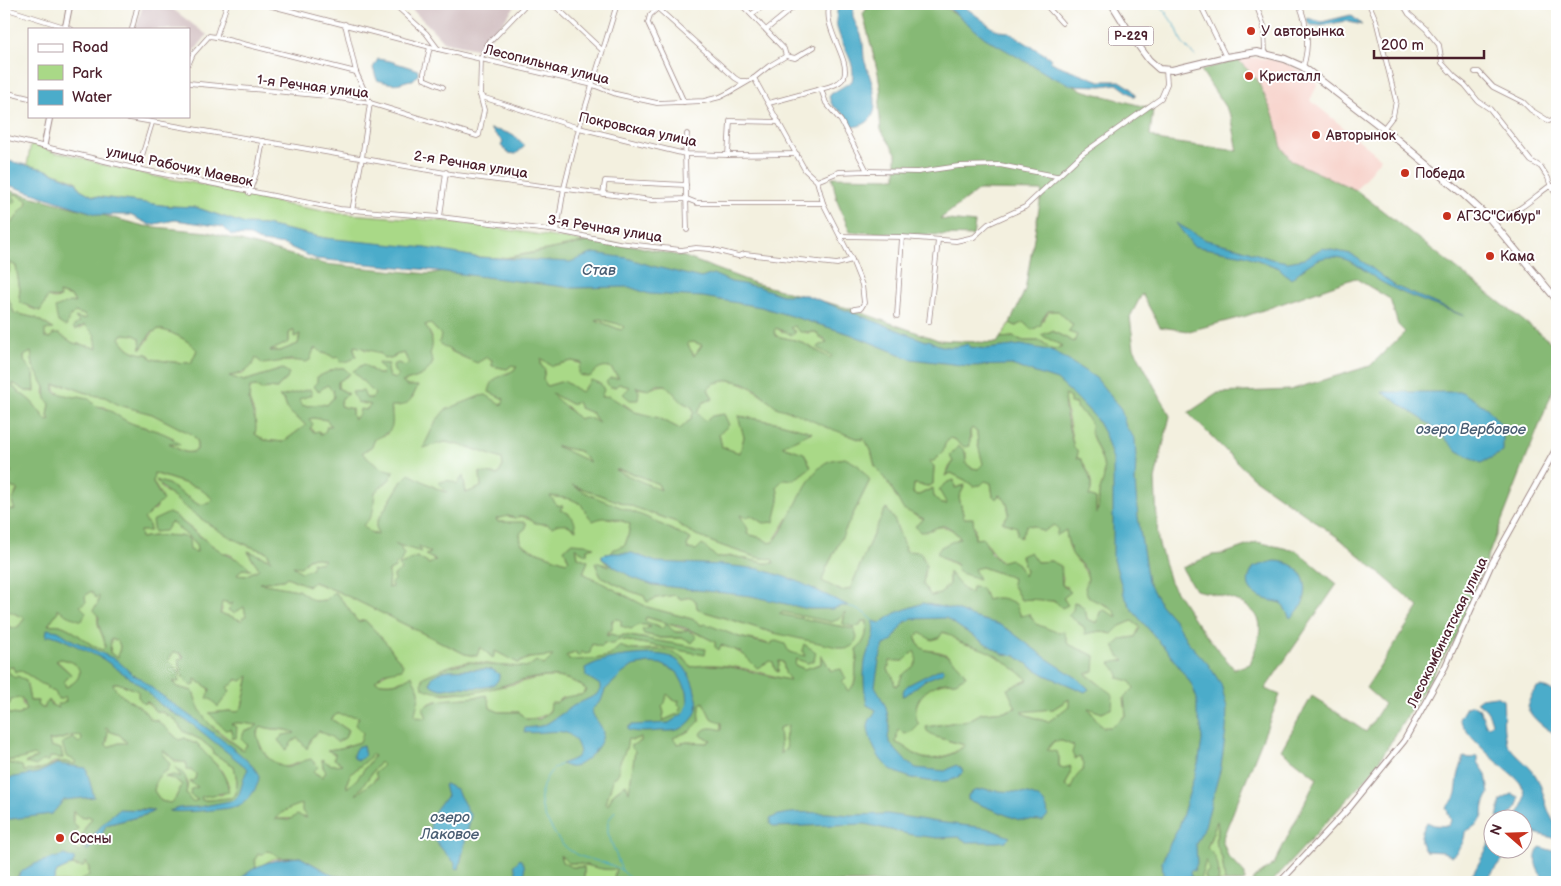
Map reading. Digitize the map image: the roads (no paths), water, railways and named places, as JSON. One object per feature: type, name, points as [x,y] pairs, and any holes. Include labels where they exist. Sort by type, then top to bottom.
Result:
[{"type":"main road","name":"Р-229","points":[[1112,4],[1133,38],[1154,66],[1159,69],[1183,68],[1250,52],[1265,53],[1303,67],[1464,195],[1490,219],[1557,300]]},
{"type":"street","points":[[4,8],[67,28],[70,4]]},
{"type":"street","points":[[132,28],[138,4]]},
{"type":"street","points":[[216,37],[226,4]]},
{"type":"street","name":"Лесопильная улица","points":[[264,4],[429,47],[593,85],[616,94],[657,103],[704,101],[720,97],[754,78],[786,56],[795,58],[814,48]]},
{"type":"street","points":[[394,4],[429,36],[438,49]]},
{"type":"street","points":[[480,95],[481,58],[487,45],[526,4]]},
{"type":"street","points":[[553,4],[602,50]]},
{"type":"street","points":[[557,231],[564,188],[579,128],[617,4]]},
{"type":"street","points":[[653,4],[735,78],[740,81],[748,81]]},
{"type":"street","points":[[741,4],[767,29],[784,49],[786,56]]},
{"type":"street","points":[[752,14],[766,4]]},
{"type":"street","points":[[769,103],[836,85],[842,79],[845,74],[829,23],[828,9],[830,4]]},
{"type":"street","points":[[1045,4],[1062,24]]},
{"type":"street","points":[[1200,4],[1226,57]]},
{"type":"street","points":[[1256,4],[1264,26],[1265,53]]},
{"type":"street","points":[[1299,4],[1307,28],[1306,58],[1303,67]]},
{"type":"street","points":[[1369,4],[1376,20],[1396,101],[1393,116],[1383,129]]},
{"type":"street","points":[[1403,4],[1409,14],[1426,29],[1439,45],[1442,63],[1465,85],[1478,101],[1490,109],[1531,161],[1541,167],[1557,195]]},
{"type":"street","points":[[767,29],[796,6]]},
{"type":"street","points":[[658,8],[650,15],[648,22],[684,102]]},
{"type":"street","points":[[345,24],[356,72],[370,103],[352,211]]},
{"type":"street","points":[[190,61],[193,54],[209,36],[356,72]]},
{"type":"street","points":[[429,36],[424,79],[443,87]]},
{"type":"street","points":[[840,236],[902,237],[956,241],[974,237],[988,224],[1025,207],[1056,176],[1082,154],[1161,98],[1167,84],[1166,70]]},
{"type":"street","points":[[1476,72],[1480,72],[1493,86],[1524,102],[1531,110],[1549,121],[1557,118]]},
{"type":"street","points":[[754,78],[806,170],[816,181],[823,204],[852,260],[862,285],[864,303],[860,308],[854,308]]},
{"type":"street","name":"1-я Речная улица","points":[[190,83],[326,96],[370,103],[477,136],[484,110],[480,95]]},
{"type":"street","points":[[821,89],[826,103],[840,121],[867,171]]},
{"type":"street","points":[[4,92],[28,98]]},
{"type":"street","name":"Покровская улица","points":[[480,95],[579,128],[686,154],[797,154]]},
{"type":"street","points":[[44,146],[50,118]]},
{"type":"street","name":"2-я Речная улица","points":[[128,118],[446,172],[603,194],[652,200],[687,200],[697,203],[823,204]]},
{"type":"street","points":[[728,155],[730,121],[778,122]]},
{"type":"street","points":[[138,169],[152,123]]},
{"type":"street","points":[[687,134],[687,230]]},
{"type":"street","name":"улица Рабочих Маевок","points":[[4,137],[138,169],[352,211]]},
{"type":"street","points":[[249,192],[258,168],[263,142]]},
{"type":"street","points":[[816,181],[839,172],[918,172],[960,166],[1000,165],[1056,176]]},
{"type":"street","points":[[440,217],[446,172]]},
{"type":"street","points":[[603,194],[605,181],[686,185]]},
{"type":"street","points":[[1490,219],[1508,216],[1548,187],[1557,184]]},
{"type":"street","name":"3-я Речная улица","points":[[352,211],[440,217],[557,231],[619,243],[681,250],[710,249],[738,256],[745,254],[837,264],[852,260]]},
{"type":"street","points":[[897,316],[902,237]]},
{"type":"street","points":[[929,322],[938,240]]},
{"type":"street","name":"Лесокомбинатская улица","points":[[1280,882],[1350,808],[1404,741],[1445,667],[1491,564],[1557,446]]},
{"type":"water","points":[[839,4],[856,4],[853,16],[862,39],[865,62],[874,93],[874,112],[870,119],[863,124],[852,127],[846,116],[832,105],[829,97],[852,81],[853,72],[837,26],[836,16]]},
{"type":"water","points":[[944,4],[961,4],[993,28],[1008,32],[1049,57],[1050,61],[1057,65],[1100,81],[1120,81],[1131,88],[1135,97],[1117,84],[1102,86],[1071,85],[1052,77],[985,38]]},
{"type":"water","points":[[1351,15],[1362,25],[1345,21],[1321,26],[1311,25],[1307,22],[1307,18],[1322,22]]},
{"type":"water","points":[[378,59],[418,70],[418,75],[413,80],[397,84],[377,80],[373,68]]},
{"type":"water","points":[[490,129],[509,134],[517,138],[525,146],[516,154],[508,153],[501,146],[503,142]]},
{"type":"water","name":"Став","points":[[4,160],[44,169],[76,182],[80,189],[93,196],[169,206],[195,207],[245,224],[265,225],[325,238],[426,248],[476,257],[570,262],[594,253],[627,258],[701,278],[713,274],[731,282],[759,287],[782,295],[806,295],[943,346],[958,347],[967,344],[970,347],[986,349],[1021,345],[1053,351],[1096,378],[1121,409],[1126,427],[1135,439],[1135,483],[1138,517],[1148,582],[1161,605],[1176,622],[1187,641],[1208,664],[1221,684],[1227,708],[1221,767],[1205,826],[1196,844],[1197,863],[1194,871],[1191,870],[1190,874],[1192,877],[1187,878],[1187,882],[1166,882],[1162,862],[1179,827],[1199,760],[1202,740],[1201,726],[1197,715],[1197,699],[1192,685],[1168,652],[1133,611],[1124,595],[1113,556],[1113,460],[1105,435],[1095,417],[1057,380],[1011,365],[969,366],[911,359],[850,334],[761,307],[703,297],[649,294],[629,287],[573,288],[429,270],[316,259],[285,245],[262,242],[250,236],[231,235],[223,227],[175,220],[150,225],[130,215],[99,215],[11,186],[4,186]]},
{"type":"water","points":[[1176,223],[1206,240],[1240,248],[1271,259],[1288,262],[1304,259],[1322,248],[1351,254],[1395,286],[1464,316],[1414,298],[1379,281],[1355,264],[1341,258],[1322,258],[1306,267],[1291,279],[1279,268],[1244,255],[1193,246]]},
{"type":"water","name":"озеро Вербовое","points":[[1382,392],[1462,392],[1487,408],[1503,427],[1503,452],[1481,463],[1456,450],[1435,428]]},
{"type":"water","points":[[632,553],[656,562],[724,565],[760,569],[797,581],[849,606],[832,609],[808,609],[751,596],[653,585],[633,578],[602,559],[602,555]]},
{"type":"water","points":[[1274,561],[1295,567],[1305,583],[1306,592],[1303,602],[1290,618],[1282,603],[1259,597],[1250,589],[1248,583],[1249,576],[1254,567]]},
{"type":"water","points":[[923,603],[956,610],[998,624],[1077,678],[1089,689],[1085,692],[1045,675],[1016,656],[1003,654],[946,618],[913,619],[905,622],[891,642],[884,645],[875,686],[886,707],[890,727],[888,738],[892,746],[906,761],[916,768],[945,771],[956,765],[963,772],[955,779],[938,782],[919,780],[893,770],[880,758],[870,737],[868,724],[876,710],[867,705],[864,683],[865,662],[875,632],[873,621],[881,623],[895,613]]},
{"type":"water","points":[[47,629],[58,631],[74,641],[117,660],[133,675],[140,678],[242,756],[254,768],[259,777],[259,781],[250,797],[235,807],[169,811],[235,800],[248,769],[193,725],[161,705],[141,686],[103,659],[60,638],[51,635],[46,637]]},
{"type":"water","points":[[653,654],[667,656],[679,662],[685,668],[691,680],[698,703],[696,712],[691,720],[682,728],[673,731],[647,732],[628,730],[628,727],[632,725],[669,723],[684,713],[688,703],[687,691],[677,672],[661,664],[649,663],[633,666],[605,690],[601,701],[592,709],[594,716],[601,726],[602,738],[597,749],[578,765],[570,767],[561,764],[576,758],[580,752],[571,736],[558,732],[524,732],[525,728],[548,723],[573,706],[596,695],[600,690],[600,685],[586,676],[585,668],[610,659]]},
{"type":"water","points":[[941,668],[944,669],[943,673],[925,680],[902,696],[904,689],[908,685]]},
{"type":"water","points":[[488,669],[499,674],[495,684],[489,686],[443,689],[430,684],[432,677],[443,671]]},
{"type":"water","points":[[1540,687],[1550,689],[1557,695],[1557,735],[1532,716],[1527,707],[1533,692]]},
{"type":"water","points":[[1496,696],[1503,700],[1505,738],[1513,751],[1536,776],[1550,814],[1557,826],[1557,839],[1534,833],[1534,808],[1521,808],[1525,796],[1521,785],[1515,777],[1479,745],[1459,719],[1466,707],[1473,705],[1479,708],[1486,725],[1489,726],[1492,723],[1488,713],[1476,702],[1481,698]]},
{"type":"water","points":[[358,746],[363,746],[365,756],[359,760],[355,759],[353,755]]},
{"type":"water","points":[[1478,756],[1478,762],[1486,774],[1489,794],[1485,801],[1482,818],[1474,827],[1465,832],[1461,846],[1452,856],[1443,852],[1426,851],[1421,837],[1427,822],[1434,825],[1448,826],[1451,821],[1446,807],[1455,797],[1458,775],[1464,757],[1472,758]]},
{"type":"water","points":[[57,764],[86,768],[94,797],[64,800],[52,814],[4,820],[4,779],[38,773]]},
{"type":"water","name":"озеро Лаковое","points":[[446,784],[456,789],[471,816],[459,869],[455,868],[455,863],[434,839],[431,831],[430,824],[433,816],[438,806],[447,796],[444,785]]},
{"type":"water","points":[[985,789],[1032,795],[1040,799],[1046,806],[1048,815],[1043,821],[1019,820],[968,800],[968,795],[974,791]]},
{"type":"water","points":[[1512,794],[1519,797],[1516,808],[1499,808],[1501,800]]},
{"type":"water","points":[[119,809],[154,810],[145,815],[106,825],[99,840],[86,851],[100,828]]},
{"type":"water","points":[[828,813],[851,815],[888,814],[986,828],[1010,837],[1006,841],[998,842],[967,842],[959,837],[938,838],[912,835],[865,824],[775,827],[770,824],[770,819],[782,814]]},
{"type":"water","points":[[1540,847],[1557,852],[1557,882],[1547,882],[1536,866],[1537,852]]},
{"type":"water","points":[[1484,854],[1484,858],[1504,858],[1485,882],[1465,882],[1474,872]]},
{"type":"water","points":[[64,855],[75,859],[72,865],[57,872],[53,882],[15,882],[18,876],[29,867]]},
{"type":"water","points":[[300,857],[334,876],[351,877],[368,882],[238,882],[258,866],[282,859]]},
{"type":"water","points":[[520,859],[524,864],[525,876],[517,875],[514,865]]},
{"type":"waterway","points":[[1160,4],[1177,29],[1182,43],[1195,56]]},
{"type":"waterway","points":[[849,606],[864,613],[873,621]]},
{"type":"waterway","points":[[561,764],[547,776],[544,784],[541,794],[544,816],[568,849],[578,855],[620,869],[631,882]]},
{"type":"waterway","points":[[615,811],[608,821],[608,833],[622,871]]},
{"type":"place","name":"У авторынка","points":[[1251,31]]},
{"type":"place","name":"Кристалл","points":[[1249,76]]},
{"type":"place","name":"Авторынок","points":[[1316,135]]},
{"type":"place","name":"Победа","points":[[1405,173]]},
{"type":"place","name":"АГЗС\"Сибур\"","points":[[1447,216]]},
{"type":"place","name":"Кама","points":[[1490,256]]},
{"type":"place","name":"Сосны","points":[[60,838]]}]
